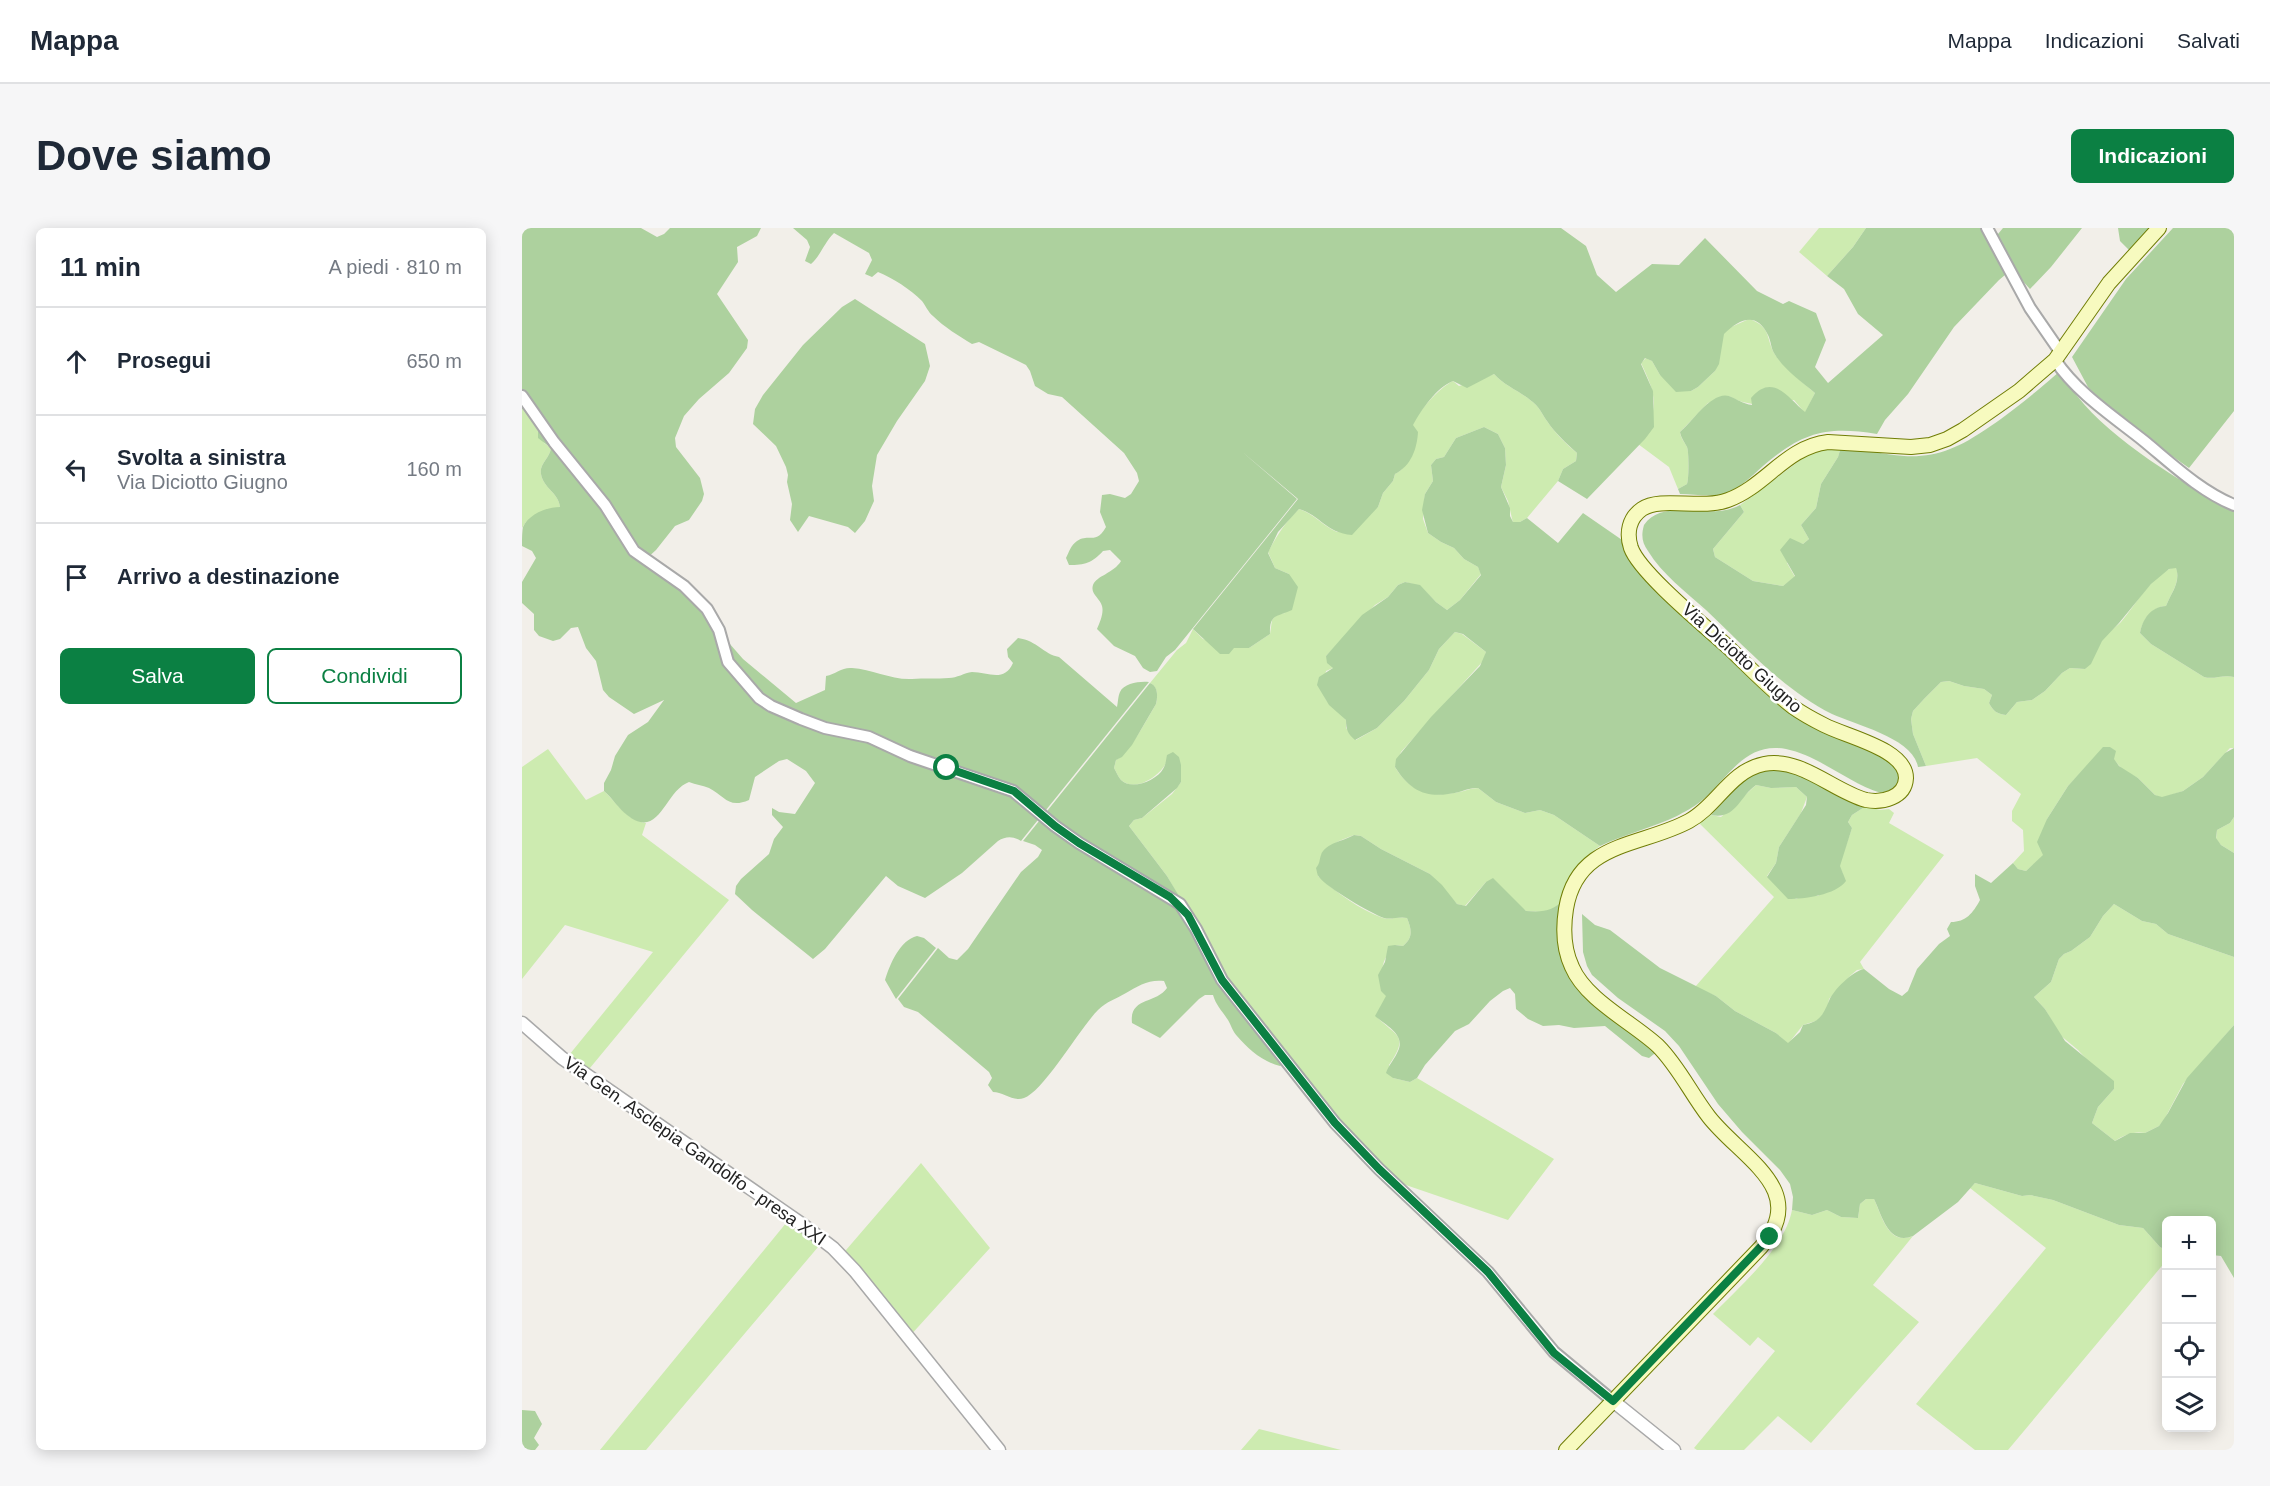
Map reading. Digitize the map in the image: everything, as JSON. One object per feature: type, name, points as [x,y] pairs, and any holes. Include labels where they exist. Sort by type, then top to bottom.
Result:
[{"type":"main road","name":"Via Diciotto Giugno","points":[[1566,1450],[1770,1237],[1778,1220],[1779,1205],[1776,1194],[1764,1173],[1710,1118],[1672,1061],[1656,1045],[1599,999],[1576,975],[1570,962],[1565,932],[1567,904],[1572,888],[1594,858],[1617,846],[1690,820],[1712,804],[1736,777],[1760,765],[1772,763],[1787,766],[1808,773],[1863,799],[1876,801],[1897,796],[1905,785],[1906,777],[1904,768],[1898,759],[1889,752],[1827,727],[1778,694],[1666,590],[1635,557],[1628,534],[1630,524],[1635,514],[1651,504],[1712,504],[1728,500],[1756,484],[1792,454],[1816,443],[1836,442],[1911,447],[1947,439],[2019,392],[2058,357],[2109,283],[2159,228]]},
{"type":"street","points":[[1987,228],[2030,308],[2076,384],[2107,412],[2206,491],[2234,505]]},
{"type":"street","points":[[522,396],[605,505],[634,551],[684,586],[707,609],[719,630],[728,662],[759,698],[771,706],[825,728],[869,737],[910,756],[1014,791],[1079,843],[1180,904],[1196,929],[1222,980],[1335,1123],[1379,1169],[1488,1272],[1554,1353],[1674,1450]]},
{"type":"street","name":"Via Gen. Asclepia Gandolfo - presa XXI","points":[[522,1023],[562,1058],[794,1218],[833,1248],[862,1279],[999,1450]]},
{"type":"green space","points":[[522,228],[641,228],[657,237],[670,228],[761,228],[757,236],[737,247],[738,262],[717,294],[748,340],[747,348],[729,373],[699,399],[684,416],[675,438],[676,447],[700,478],[704,494],[702,501],[689,520],[675,526],[645,560],[686,582],[715,627],[743,659],[796,703],[825,690],[826,676],[848,668],[904,679],[952,678],[972,672],[1000,675],[1005,673],[1013,663],[1008,657],[1007,649],[1018,638],[1031,642],[1059,657],[1117,707],[1119,694],[1125,686],[1137,682],[1149,682],[1021,841],[1010,837],[998,841],[962,873],[925,898],[898,886],[886,876],[825,949],[813,959],[735,894],[736,886],[741,879],[769,854],[774,839],[783,827],[772,815],[772,808],[779,812],[795,814],[815,783],[806,771],[787,759],[779,761],[755,777],[749,800],[736,803],[709,788],[689,782],[673,795],[655,818],[647,822],[638,821],[627,815],[604,791],[604,783],[615,756],[628,735],[648,722],[664,700],[634,714],[609,697],[603,690],[596,661],[586,648],[578,627],[571,628],[560,639],[553,641],[539,636],[534,630],[534,614],[522,603],[522,582],[536,558],[532,551],[522,546],[523,527],[529,518],[539,512],[560,507],[557,498],[542,479],[541,474],[551,448],[538,438],[538,422],[522,409]]},
{"type":"green space","points":[[793,228],[1561,228],[1586,246],[1597,275],[1616,292],[1652,264],[1679,265],[1705,238],[1757,291],[1783,304],[1789,301],[1816,313],[1826,340],[1815,367],[1828,383],[1883,335],[1858,314],[1844,289],[1827,276],[1853,247],[1866,228],[1992,228],[1998,234],[2003,228],[2082,228],[2030,289],[2012,273],[1999,280],[1954,327],[1877,434],[1843,431],[1816,434],[1803,439],[1777,455],[1741,485],[1721,494],[1709,496],[1680,494],[1678,489],[1687,484],[1688,454],[1680,432],[1716,398],[1729,396],[1752,405],[1751,398],[1759,391],[1766,387],[1773,387],[1780,390],[1805,412],[1815,393],[1783,365],[1774,353],[1764,328],[1753,320],[1742,321],[1724,334],[1719,364],[1715,371],[1691,391],[1676,392],[1660,375],[1652,361],[1645,358],[1641,364],[1653,391],[1654,427],[1587,499],[1558,481],[1563,469],[1576,461],[1577,453],[1557,434],[1538,407],[1494,374],[1467,388],[1453,381],[1435,394],[1421,412],[1413,425],[1418,432],[1416,445],[1409,462],[1395,474],[1393,481],[1383,493],[1378,507],[1352,535],[1336,531],[1299,509],[1278,532],[1268,553],[1275,568],[1289,574],[1298,587],[1292,610],[1275,617],[1271,623],[1270,634],[1249,648],[1234,648],[1229,654],[1220,654],[1193,629],[1298,499],[1240,450],[1297,499],[1175,650],[1166,657],[1157,671],[1150,672],[1143,668],[1135,656],[1114,646],[1097,629],[1102,609],[1093,591],[1093,585],[1121,561],[1110,550],[1103,551],[1092,561],[1084,564],[1069,565],[1066,558],[1077,541],[1099,536],[1106,527],[1100,512],[1102,495],[1110,494],[1125,498],[1131,494],[1139,481],[1137,473],[1124,453],[1062,397],[1048,394],[1035,386],[1026,365],[979,342],[972,344],[957,335],[931,314],[922,301],[895,281],[878,272],[872,277],[865,274],[872,260],[869,253],[834,233],[811,264],[805,261],[810,247],[807,240]]},
{"type":"green space","points":[[1819,228],[1866,228],[1853,247],[1827,276],[1799,252]]},
{"type":"green space","points":[[2118,228],[2149,228],[2129,250],[2120,241]]},
{"type":"green space","points":[[2173,228],[2234,228],[2234,411],[2189,468],[2113,414],[2088,387],[2072,357],[2126,279]]},
{"type":"green space","points":[[855,299],[925,344],[930,366],[925,381],[877,455],[872,486],[874,501],[865,521],[855,533],[848,527],[809,516],[798,532],[790,520],[792,504],[786,467],[776,446],[753,424],[755,409],[763,395],[803,345],[842,307]]},
{"type":"green space","points":[[1749,319],[1762,326],[1776,356],[1789,371],[1815,393],[1805,413],[1794,400],[1753,404],[1729,396],[1708,403],[1680,432],[1688,450],[1688,471],[1687,484],[1678,489],[1669,467],[1638,444],[1647,433],[1654,406],[1653,392],[1641,363],[1646,358],[1652,361],[1660,375],[1691,391],[1715,371],[1723,334],[1729,328]]},
{"type":"green space","points":[[2062,369],[2076,394],[2109,429],[2172,475],[2234,509],[2234,677],[2204,677],[2151,644],[2140,633],[2149,614],[2166,606],[2173,592],[2177,573],[2176,568],[2169,569],[2151,584],[2102,641],[2091,664],[2085,669],[2070,668],[2032,700],[2017,702],[2006,715],[1992,708],[1989,703],[1992,695],[1984,689],[1949,681],[1941,682],[1913,711],[1911,719],[1913,734],[1926,766],[1918,767],[1914,757],[1895,740],[1832,714],[1815,705],[1782,681],[1667,575],[1644,545],[1642,536],[1644,525],[1663,512],[1728,510],[1740,505],[1744,512],[1713,549],[1715,557],[1753,581],[1783,586],[1795,576],[1780,550],[1790,538],[1803,544],[1809,539],[1801,525],[1816,508],[1821,484],[1838,457],[1841,447],[1910,456],[1945,451],[1992,425],[2024,402]]},
{"type":"green space","points":[[1494,374],[1536,405],[1557,434],[1577,453],[1576,461],[1563,469],[1558,481],[1527,518],[1513,523],[1508,501],[1501,487],[1506,465],[1505,448],[1498,434],[1484,427],[1456,438],[1444,457],[1436,459],[1431,465],[1433,481],[1425,494],[1423,519],[1428,533],[1454,548],[1464,559],[1478,567],[1481,574],[1460,600],[1447,610],[1420,586],[1405,582],[1398,585],[1388,597],[1375,605],[1326,656],[1333,668],[1326,671],[1325,696],[1346,720],[1346,728],[1356,740],[1377,728],[1404,701],[1429,670],[1439,649],[1455,632],[1462,634],[1486,652],[1484,660],[1401,752],[1395,767],[1407,782],[1422,791],[1449,794],[1478,788],[1496,802],[1525,813],[1540,810],[1554,815],[1600,846],[1588,855],[1570,879],[1565,898],[1556,909],[1541,912],[1526,911],[1486,882],[1465,906],[1457,904],[1430,874],[1361,836],[1354,835],[1326,849],[1320,862],[1318,876],[1340,894],[1366,910],[1383,918],[1407,918],[1409,922],[1411,934],[1409,940],[1403,946],[1395,945],[1383,963],[1382,975],[1387,996],[1376,1016],[1398,1037],[1399,1047],[1389,1065],[1393,1078],[1410,1082],[1417,1078],[1554,1159],[1508,1220],[1400,1183],[1340,1123],[1234,994],[1167,876],[1129,826],[1134,820],[1142,818],[1172,794],[1181,782],[1181,765],[1166,763],[1153,778],[1133,785],[1121,780],[1114,768],[1116,760],[1132,743],[1156,704],[1157,692],[1150,683],[1177,650],[1186,643],[1193,629],[1203,639],[1234,648],[1249,648],[1270,634],[1272,620],[1277,614],[1285,613],[1289,574],[1275,568],[1268,552],[1294,514],[1299,509],[1304,511],[1337,532],[1378,507],[1383,493],[1393,481],[1395,474],[1406,465],[1410,454],[1414,421],[1429,401],[1453,381],[1459,386]]},
{"type":"green space","points":[[522,409],[538,422],[544,443],[551,448],[541,474],[542,479],[557,498],[560,507],[526,522],[522,528]]},
{"type":"green space","points":[[1484,427],[1498,434],[1505,448],[1506,465],[1501,487],[1513,522],[1520,522],[1527,518],[1558,543],[1583,513],[1625,542],[1784,703],[1889,757],[1901,776],[1895,785],[1881,793],[1857,783],[1811,757],[1786,749],[1771,748],[1747,757],[1698,804],[1668,820],[1600,846],[1554,815],[1540,810],[1525,813],[1496,802],[1478,788],[1439,795],[1422,792],[1415,789],[1401,776],[1395,767],[1396,759],[1431,717],[1480,666],[1486,652],[1463,634],[1455,632],[1439,649],[1429,670],[1404,701],[1377,728],[1355,740],[1346,727],[1346,720],[1329,705],[1317,685],[1319,677],[1333,668],[1327,663],[1326,656],[1362,615],[1388,597],[1398,585],[1405,582],[1420,585],[1447,610],[1460,600],[1481,575],[1478,567],[1464,559],[1454,548],[1428,533],[1422,510],[1425,494],[1433,481],[1431,465],[1436,459],[1444,457],[1456,438]]},
{"type":"green space","points":[[1841,447],[1838,457],[1821,484],[1816,508],[1801,525],[1809,539],[1803,544],[1796,542],[1787,563],[1795,577],[1783,586],[1753,581],[1715,557],[1713,549],[1744,512],[1740,505],[1807,455]]},
{"type":"green space","points":[[2176,567],[2176,583],[2166,606],[2156,609],[2149,615],[2140,633],[2151,644],[2204,677],[2234,677],[2234,748],[2230,748],[2203,777],[2183,791],[2162,798],[2155,795],[2138,778],[2124,771],[2114,760],[2084,769],[2068,786],[2047,819],[2044,855],[2026,871],[2018,869],[2013,863],[2024,851],[2023,830],[2012,821],[2012,811],[2021,794],[1977,758],[1926,766],[1913,734],[1911,719],[1913,711],[1941,682],[1949,681],[1984,689],[1992,695],[1989,703],[1992,708],[2006,715],[2017,702],[2032,700],[2070,668],[2085,669],[2103,638],[2121,622],[2160,575]]},
{"type":"green space","points":[[1150,683],[1155,686],[1157,692],[1156,704],[1132,745],[1122,757],[1116,760],[1114,768],[1120,779],[1126,783],[1144,783],[1160,773],[1167,755],[1173,752],[1179,757],[1181,782],[1142,818],[1134,820],[1129,826],[1167,876],[1179,896],[1194,931],[1245,1006],[1268,1027],[1287,1062],[1280,1066],[1274,1064],[1251,1050],[1236,1034],[1213,995],[1205,995],[1199,999],[1160,1038],[1132,1023],[1132,1015],[1139,1005],[1156,997],[1167,988],[1164,981],[1153,981],[1108,1002],[1098,1010],[1051,1072],[1032,1093],[1020,1099],[993,1092],[988,1085],[992,1078],[989,1072],[918,1012],[904,1007],[898,999],[938,948],[949,958],[957,960],[968,949],[1021,872],[1038,857],[1042,850],[1023,841]]},
{"type":"green space","points":[[2103,747],[2110,747],[2116,751],[2114,759],[2119,766],[2138,778],[2155,795],[2162,797],[2183,791],[2203,777],[2225,753],[2234,748],[2234,817],[2230,823],[2217,830],[2216,838],[2221,845],[2234,853],[2234,957],[2168,934],[2156,924],[2142,921],[2114,904],[2103,916],[2090,937],[2059,959],[2051,982],[2034,997],[2045,1009],[2065,1041],[2114,1081],[2114,1089],[2098,1107],[2092,1123],[2115,1141],[2130,1133],[2145,1133],[2159,1126],[2187,1078],[2234,1025],[2234,1278],[2221,1256],[2216,1255],[2216,1216],[2162,1216],[2162,1248],[2143,1228],[2119,1225],[2053,1200],[2030,1195],[2022,1196],[1975,1183],[1958,1202],[1913,1236],[1904,1238],[1897,1237],[1887,1227],[1874,1199],[1866,1199],[1860,1204],[1858,1218],[1841,1217],[1827,1210],[1812,1215],[1792,1210],[1793,1197],[1790,1184],[1780,1170],[1718,1104],[1679,1046],[1665,1031],[1618,998],[1592,975],[1587,966],[1583,952],[1582,914],[1595,925],[1610,930],[1660,968],[1716,996],[1735,1011],[1776,1033],[1788,1043],[1800,1032],[1803,1025],[1820,1017],[1839,987],[1860,970],[1864,969],[1889,989],[1902,996],[1908,991],[1917,969],[1939,944],[1950,936],[1947,929],[1951,922],[1956,922],[1972,913],[1980,900],[1975,886],[1975,874],[1991,883],[2013,863],[2018,869],[2026,871],[2043,855],[2037,842],[2047,819],[2068,786]]},
{"type":"green space","points":[[548,749],[586,800],[604,791],[627,815],[646,823],[642,835],[729,900],[585,1074],[565,1060],[653,952],[565,925],[522,979],[522,767]]},
{"type":"green space","points":[[1782,766],[1866,806],[1852,815],[1848,822],[1852,828],[1840,866],[1846,881],[1835,890],[1811,897],[1788,899],[1767,877],[1776,863],[1779,847],[1806,805],[1807,797],[1796,787],[1771,788],[1756,785],[1732,811],[1719,816],[1711,815],[1740,783],[1752,774]]},
{"type":"green space","points":[[1756,785],[1771,788],[1796,787],[1807,797],[1801,813],[1779,847],[1776,863],[1767,876],[1796,899],[1803,896],[1818,896],[1843,874],[1839,866],[1852,828],[1848,822],[1852,815],[1866,806],[1880,810],[1889,809],[1894,813],[1889,823],[1944,855],[1860,962],[1864,969],[1857,970],[1851,975],[1829,999],[1828,1007],[1819,1020],[1803,1025],[1788,1044],[1776,1033],[1735,1011],[1716,996],[1695,987],[1774,897],[1699,823],[1711,815],[1721,817]]},
{"type":"green space","points":[[2234,817],[2234,853],[2216,839],[2217,830],[2230,823]]},
{"type":"green space","points":[[1354,835],[1361,836],[1430,874],[1457,904],[1466,906],[1486,882],[1493,878],[1526,911],[1547,910],[1565,898],[1571,973],[1659,1050],[1649,1058],[1642,1056],[1605,1026],[1574,1028],[1559,1025],[1543,1026],[1528,1019],[1516,1009],[1515,994],[1510,988],[1490,1001],[1469,1024],[1455,1031],[1425,1065],[1417,1078],[1410,1082],[1393,1078],[1386,1073],[1400,1045],[1393,1030],[1375,1016],[1386,996],[1381,991],[1378,975],[1385,962],[1388,946],[1403,946],[1409,940],[1411,930],[1409,922],[1407,918],[1401,917],[1384,918],[1360,906],[1323,881],[1318,876],[1316,868],[1326,848]]},
{"type":"green space","points":[[2114,904],[2142,921],[2156,924],[2168,934],[2234,957],[2234,1025],[2183,1084],[2159,1126],[2145,1133],[2129,1134],[2115,1141],[2092,1123],[2098,1107],[2114,1089],[2078,1050],[2060,1035],[2045,1009],[2034,997],[2051,982],[2059,959],[2090,937],[2103,916]]},
{"type":"green space","points":[[917,936],[924,938],[936,948],[896,999],[885,980],[901,947]]},
{"type":"green space","points":[[921,1163],[990,1248],[908,1338],[840,1257]]},
{"type":"green space","points":[[1975,1183],[2022,1196],[2030,1195],[2053,1200],[2119,1225],[2143,1228],[2162,1248],[2162,1266],[2008,1450],[1975,1450],[1916,1404],[2046,1248],[1970,1188]]},
{"type":"green space","points":[[1866,1199],[1874,1199],[1887,1228],[1897,1237],[1913,1236],[1873,1285],[1919,1322],[1811,1443],[1778,1416],[1744,1450],[1697,1450],[1694,1448],[1775,1351],[1758,1337],[1750,1346],[1713,1314],[1771,1252],[1788,1224],[1792,1210],[1812,1215],[1827,1210],[1841,1217],[1858,1218],[1860,1204]]},
{"type":"green space","points":[[791,1217],[824,1240],[646,1450],[600,1450]]},
{"type":"green space","points":[[522,1410],[535,1411],[542,1424],[534,1438],[539,1445],[535,1450],[522,1450]]},
{"type":"green space","points":[[1259,1429],[1341,1450],[1241,1450]]},
{"type":"route","points":[[947,768],[1014,791],[1079,843],[1180,904],[1196,929],[1222,980],[1335,1123],[1379,1169],[1488,1272],[1554,1353],[1613,1401],[1770,1237]]}]
